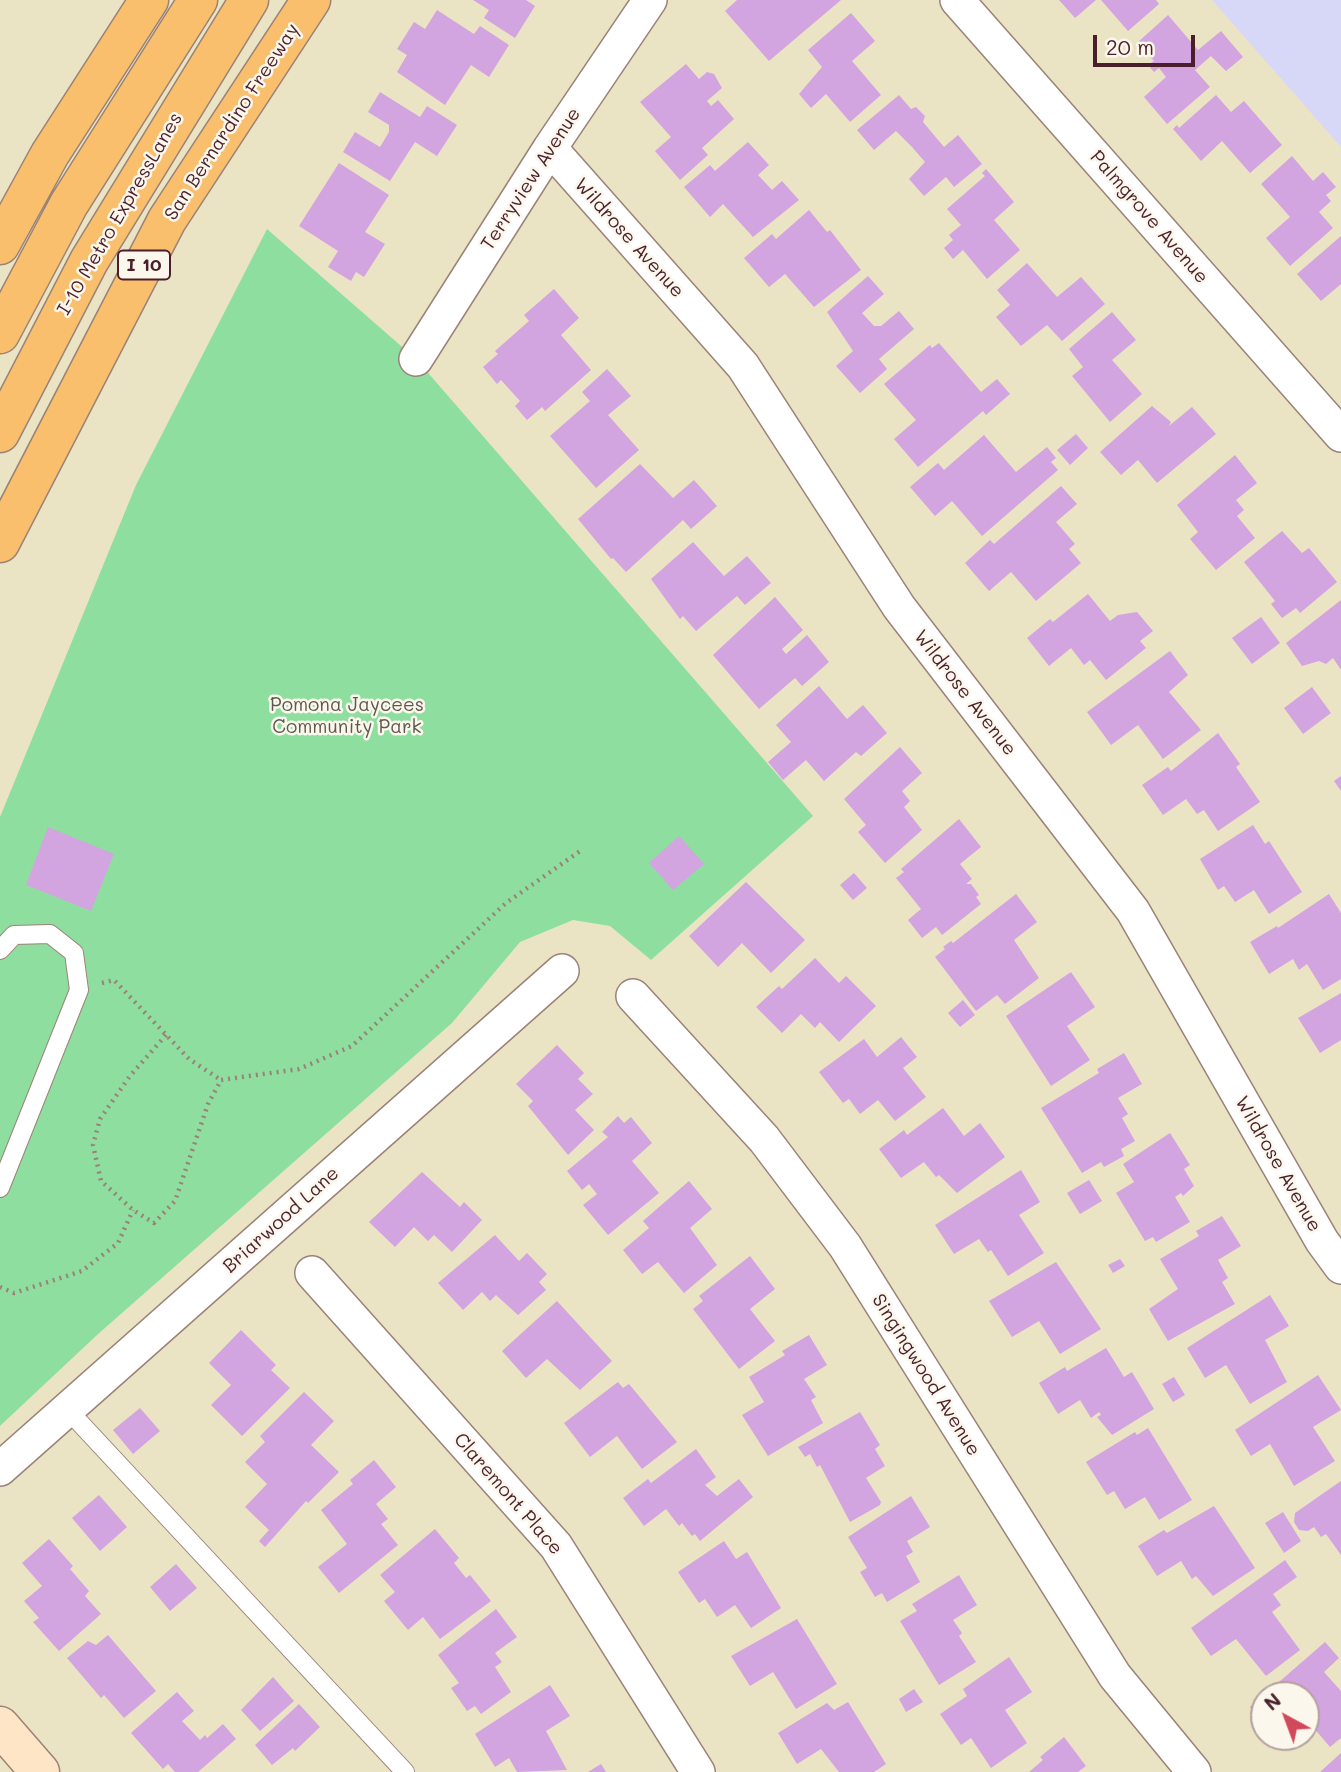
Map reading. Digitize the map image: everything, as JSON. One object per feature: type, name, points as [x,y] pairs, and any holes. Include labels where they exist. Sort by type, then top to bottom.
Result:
[{"type":"highway","points":[[0,245],[50,153],[149,0]]},
{"type":"highway","points":[[0,334],[69,204],[198,0]]},
{"type":"highway","name":"I-10 Metro ExpressLanes","points":[[0,433],[89,261],[249,0]]},
{"type":"highway","name":"San Bernardino Freeway","points":[[0,543],[167,220],[311,0]]},
{"type":"main road","points":[[0,1726],[40,1772]]},
{"type":"street","name":"Terryview Avenue","points":[[416,359],[550,148],[650,0]]},
{"type":"street","name":"Palmgrove Avenue","points":[[957,0],[1341,435]]},
{"type":"street","name":"Wildrose Avenue","points":[[550,148],[743,366],[899,607],[1133,911],[1322,1241],[1341,1267]]},
{"type":"street","name":"Briarwood Lane","points":[[0,1469],[562,971]]},
{"type":"street","name":"Singingwood Avenue","points":[[633,996],[764,1139],[845,1246],[1115,1676],[1194,1772]]},
{"type":"street","name":"Claremont Place","points":[[312,1273],[556,1546],[698,1772]]},
{"type":"lane","points":[[0,950],[14,935],[50,934],[74,953],[79,990],[0,1188]]},
{"type":"lane","points":[[67,1409],[405,1772]]},
{"type":"path","points":[[79,990],[114,980],[189,1059],[221,1080],[299,1069],[352,1046],[506,903],[583,849]]},
{"type":"path","points":[[166,1035],[130,1076],[100,1119],[93,1145],[101,1181],[133,1210],[154,1223],[175,1200],[208,1104],[221,1080]]},
{"type":"path","points":[[0,1287],[14,1293],[82,1271],[118,1243],[133,1210]]},
{"type":"shaded area","points":[[1212,0],[1341,0],[1341,147]]},
{"type":"green space","name":"Pomona Jaycees Community Park","points":[[267,229],[416,359],[813,816],[651,960],[610,926],[573,920],[520,942],[452,1023],[97,1335],[0,1426],[0,817],[136,485]]},
{"type":"building","points":[[473,0],[526,0],[535,6],[515,38],[484,18],[489,10]]},
{"type":"building","points":[[737,0],[841,0],[769,61],[725,11]]},
{"type":"building","points":[[1059,0],[1096,0],[1075,18]]},
{"type":"building","points":[[1101,0],[1156,0],[1159,4],[1128,31]]},
{"type":"building","points":[[437,10],[474,34],[480,26],[509,45],[489,77],[471,65],[445,105],[397,72],[407,55],[397,49],[414,22],[425,29]]},
{"type":"building","points":[[851,13],[875,41],[852,61],[881,95],[850,122],[826,94],[811,108],[799,94],[822,67],[808,50]]},
{"type":"building","points":[[1168,15],[1198,50],[1221,31],[1243,57],[1226,71],[1211,56],[1195,70],[1210,87],[1167,124],[1144,97],[1166,77],[1159,68],[1154,72],[1148,65],[1154,61],[1137,43]]},
{"type":"building","points":[[686,64],[699,79],[707,72],[714,74],[722,88],[707,101],[711,106],[718,100],[734,119],[702,148],[708,155],[680,180],[655,151],[671,137],[640,102]]},
{"type":"building","points":[[380,92],[420,117],[427,106],[457,125],[437,156],[415,142],[390,181],[343,152],[355,132],[380,147],[389,132],[389,125],[368,112]]},
{"type":"building","points":[[899,95],[911,109],[916,107],[925,116],[923,122],[944,147],[958,135],[982,164],[954,187],[946,177],[924,196],[909,179],[925,162],[896,131],[874,150],[857,130]]},
{"type":"building","points":[[1216,95],[1231,112],[1244,101],[1282,145],[1250,173],[1222,141],[1201,161],[1173,129],[1177,125],[1179,128]]},
{"type":"building","points":[[748,142],[769,165],[758,175],[772,190],[782,181],[799,200],[753,237],[723,204],[710,217],[684,187],[710,165],[715,171]]},
{"type":"building","points":[[1292,156],[1313,181],[1323,172],[1336,187],[1326,195],[1331,201],[1319,212],[1333,228],[1290,266],[1266,238],[1290,217],[1261,184]]},
{"type":"building","points":[[339,163],[389,195],[365,232],[385,244],[364,277],[356,272],[351,281],[328,267],[338,251],[299,226]]},
{"type":"building","points":[[986,169],[1014,202],[994,220],[1020,250],[987,279],[963,250],[953,259],[944,248],[953,240],[949,235],[961,225],[947,209],[985,176],[982,173]]},
{"type":"building","points":[[809,210],[827,232],[830,230],[861,270],[814,307],[785,274],[769,287],[744,258],[772,234],[776,239]]},
{"type":"building","points":[[1341,236],[1341,284],[1321,301],[1297,274]]},
{"type":"building","points":[[1027,263],[1057,297],[1081,277],[1105,304],[1062,341],[1047,325],[1021,346],[996,317],[1010,305],[997,290]]},
{"type":"building","points":[[868,276],[884,294],[862,313],[874,326],[881,326],[899,311],[914,329],[879,359],[887,369],[860,393],[836,366],[853,351],[827,312]]},
{"type":"building","points":[[554,289],[579,318],[561,335],[591,370],[545,411],[542,407],[527,420],[515,406],[520,401],[501,380],[497,384],[483,367],[498,354],[495,351],[529,321],[524,315]]},
{"type":"building","points":[[1112,312],[1136,340],[1112,360],[1142,394],[1110,422],[1072,376],[1083,367],[1069,349]]},
{"type":"building","points":[[939,343],[981,392],[997,379],[1010,394],[986,415],[983,411],[918,467],[894,439],[916,420],[884,384],[930,345],[932,348]]},
{"type":"building","points":[[607,369],[631,396],[608,415],[639,450],[596,488],[550,436],[590,401],[582,392]]},
{"type":"building","points":[[1152,406],[1171,422],[1169,426],[1192,407],[1216,434],[1157,483],[1138,460],[1121,475],[1100,452]]},
{"type":"building","points":[[1076,434],[1088,448],[1070,465],[1057,450]]},
{"type":"building","points":[[984,435],[1016,472],[1047,447],[1056,458],[1051,462],[1058,470],[982,536],[952,501],[935,516],[910,487],[938,463],[944,470]]},
{"type":"building","points":[[1235,455],[1257,483],[1236,500],[1244,510],[1237,516],[1255,538],[1216,570],[1190,539],[1198,532],[1177,505]]},
{"type":"building","points":[[640,464],[673,498],[694,480],[717,506],[691,529],[683,520],[626,572],[611,559],[578,519]]},
{"type":"building","points":[[1061,486],[1077,504],[1056,522],[1075,544],[1069,549],[1081,563],[1036,601],[1011,572],[989,591],[965,563],[990,540],[994,544]]},
{"type":"building","points":[[1282,531],[1302,553],[1309,548],[1337,582],[1300,613],[1296,608],[1282,618],[1271,604],[1275,601],[1244,562]]},
{"type":"building","points":[[693,542],[724,576],[747,556],[771,583],[745,605],[737,596],[696,631],[683,616],[680,619],[651,579]]},
{"type":"building","points":[[1088,594],[1110,621],[1118,615],[1137,612],[1153,631],[1140,641],[1146,648],[1106,680],[1090,660],[1084,665],[1071,648],[1049,666],[1027,638],[1050,619],[1053,622]]},
{"type":"building","points":[[775,597],[803,630],[782,649],[786,654],[807,635],[829,662],[802,686],[795,678],[759,709],[713,655]]},
{"type":"building","points":[[1341,600],[1341,670],[1333,658],[1326,664],[1319,661],[1302,666],[1286,643]]},
{"type":"building","points":[[1261,617],[1280,643],[1252,664],[1232,638]]},
{"type":"building","points":[[1170,651],[1188,675],[1169,692],[1201,730],[1163,759],[1138,725],[1111,745],[1087,712]]},
{"type":"building","points":[[819,686],[847,719],[863,705],[887,733],[861,756],[856,752],[824,781],[806,760],[783,780],[768,762],[791,742],[776,725]]},
{"type":"building","points":[[1312,687],[1331,713],[1303,734],[1284,708]]},
{"type":"building","points":[[1218,733],[1240,764],[1236,767],[1260,802],[1218,831],[1204,810],[1197,814],[1186,799],[1163,815],[1142,785],[1168,767],[1171,771]]},
{"type":"building","points":[[900,747],[922,773],[902,791],[910,801],[904,807],[922,830],[885,863],[858,832],[866,825],[844,799]]},
{"type":"building","points":[[1341,776],[1341,791],[1334,781]]},
{"type":"building","points":[[959,819],[981,847],[960,864],[972,879],[966,884],[971,884],[979,895],[976,897],[981,904],[942,935],[936,927],[922,938],[908,920],[921,909],[896,878],[904,872],[901,869]]},
{"type":"building","points":[[1253,825],[1265,844],[1269,841],[1302,892],[1269,914],[1254,890],[1235,902],[1224,886],[1218,890],[1200,859]]},
{"type":"building","points":[[48,827],[114,854],[91,911],[26,885]]},
{"type":"building","points":[[679,836],[704,864],[673,890],[649,863]]},
{"type":"building","points":[[854,873],[867,888],[853,900],[840,885]]},
{"type":"building","points":[[746,882],[805,940],[771,973],[742,943],[718,967],[689,936]]},
{"type":"building","points":[[1016,894],[1037,922],[1014,940],[1039,978],[1005,1004],[997,995],[976,1011],[935,957],[945,949],[943,947],[951,941],[953,943]]},
{"type":"building","points":[[1329,894],[1341,913],[1341,979],[1323,990],[1307,964],[1299,970],[1293,959],[1269,974],[1250,942],[1277,926],[1278,928]]},
{"type":"building","points":[[815,958],[839,983],[846,976],[876,1006],[839,1042],[820,1022],[815,1028],[801,1014],[782,1033],[756,1007],[779,986],[782,989]]},
{"type":"building","points":[[1071,972],[1095,1007],[1067,1026],[1090,1060],[1051,1086],[1006,1016]]},
{"type":"building","points":[[1341,993],[1341,1040],[1320,1053],[1298,1018]]},
{"type":"building","points":[[963,1000],[975,1015],[960,1027],[948,1013]]},
{"type":"building","points":[[901,1037],[917,1057],[903,1068],[926,1097],[895,1121],[878,1100],[860,1114],[849,1099],[843,1103],[819,1072],[864,1039],[877,1057]]},
{"type":"building","points":[[557,1045],[584,1073],[578,1079],[593,1094],[575,1110],[594,1130],[568,1155],[528,1106],[533,1101],[516,1084]]},
{"type":"building","points":[[1124,1053],[1142,1084],[1118,1098],[1128,1114],[1122,1118],[1135,1141],[1121,1149],[1124,1156],[1104,1167],[1101,1162],[1082,1173],[1041,1108],[1099,1073],[1097,1069]]},
{"type":"building","points":[[943,1108],[964,1136],[980,1123],[1005,1157],[957,1193],[939,1175],[936,1177],[924,1162],[901,1178],[879,1149],[904,1130],[907,1135]]},
{"type":"building","points":[[618,1116],[624,1123],[631,1117],[652,1143],[632,1161],[659,1193],[608,1235],[583,1205],[597,1194],[589,1184],[582,1190],[567,1171],[608,1137],[602,1132]]},
{"type":"building","points":[[1170,1133],[1190,1165],[1184,1169],[1194,1186],[1183,1196],[1181,1193],[1175,1197],[1190,1222],[1156,1242],[1153,1237],[1145,1241],[1116,1193],[1134,1182],[1123,1164]]},
{"type":"building","points":[[1021,1170],[1040,1202],[1019,1215],[1044,1253],[1008,1276],[991,1250],[988,1252],[979,1239],[954,1254],[935,1225]]},
{"type":"building","points":[[422,1172],[460,1207],[464,1202],[482,1220],[452,1252],[434,1235],[428,1241],[414,1227],[395,1247],[369,1222]]},
{"type":"building","points":[[1089,1180],[1102,1201],[1080,1214],[1067,1193]]},
{"type":"building","points":[[689,1181],[712,1209],[690,1228],[717,1265],[684,1293],[658,1262],[642,1274],[623,1250],[649,1228],[643,1221]]},
{"type":"building","points":[[1222,1216],[1241,1246],[1218,1260],[1228,1278],[1222,1282],[1235,1304],[1168,1341],[1149,1309],[1178,1289],[1160,1259],[1199,1236],[1196,1231]]},
{"type":"building","points":[[495,1235],[519,1261],[527,1253],[547,1274],[539,1282],[546,1290],[518,1315],[496,1295],[490,1301],[482,1292],[463,1310],[438,1283]]},
{"type":"building","points":[[750,1256],[775,1289],[750,1309],[775,1341],[739,1369],[693,1309],[703,1301],[699,1296]]},
{"type":"building","points":[[1120,1259],[1125,1266],[1113,1273],[1108,1265]]},
{"type":"building","points":[[1056,1262],[1101,1329],[1060,1354],[1039,1321],[1012,1337],[989,1301]]},
{"type":"building","points":[[1270,1295],[1289,1326],[1265,1340],[1287,1382],[1250,1404],[1226,1365],[1205,1378],[1187,1348]]},
{"type":"building","points":[[557,1301],[612,1361],[580,1390],[547,1359],[526,1378],[502,1351]]},
{"type":"building","points":[[241,1330],[276,1365],[271,1370],[290,1388],[242,1436],[211,1405],[231,1385],[209,1363]]},
{"type":"building","points":[[809,1335],[827,1365],[804,1379],[816,1397],[811,1400],[823,1423],[768,1456],[742,1415],[764,1402],[749,1377],[785,1355],[782,1351]]},
{"type":"building","points":[[1106,1348],[1124,1377],[1132,1372],[1154,1409],[1112,1435],[1097,1417],[1101,1415],[1099,1412],[1091,1418],[1080,1400],[1058,1414],[1039,1383],[1065,1367],[1067,1371]]},
{"type":"building","points":[[1318,1375],[1341,1410],[1313,1427],[1335,1461],[1294,1486],[1270,1444],[1251,1456],[1235,1430]]},
{"type":"building","points":[[1174,1377],[1185,1395],[1173,1402],[1162,1384]]},
{"type":"building","points":[[618,1382],[623,1388],[629,1384],[677,1442],[642,1469],[617,1436],[590,1457],[564,1423]]},
{"type":"building","points":[[304,1392],[334,1421],[311,1445],[339,1472],[308,1503],[306,1501],[265,1547],[259,1541],[269,1530],[245,1507],[267,1484],[245,1462],[265,1442],[260,1436]]},
{"type":"building","points":[[140,1408],[160,1431],[133,1454],[113,1430]]},
{"type":"building","points":[[860,1412],[880,1445],[875,1449],[885,1466],[866,1478],[881,1502],[880,1505],[850,1522],[820,1465],[817,1467],[810,1454],[805,1457],[798,1447]]},
{"type":"building","points":[[1148,1428],[1192,1500],[1159,1520],[1145,1497],[1125,1509],[1114,1491],[1107,1495],[1086,1462],[1135,1432],[1137,1435]]},
{"type":"building","points":[[696,1449],[716,1477],[705,1485],[717,1496],[739,1479],[753,1497],[700,1541],[695,1534],[692,1536],[682,1523],[679,1526],[666,1509],[644,1526],[623,1498],[648,1479],[651,1483]]},
{"type":"building","points":[[374,1460],[396,1487],[376,1504],[388,1519],[381,1524],[398,1545],[339,1593],[318,1567],[347,1544],[321,1510],[353,1484],[350,1480]]},
{"type":"building","points":[[1341,1481],[1341,1555],[1326,1534],[1321,1537],[1314,1527],[1308,1531],[1299,1530],[1294,1522],[1295,1513]]},
{"type":"building","points":[[99,1495],[127,1527],[100,1551],[72,1518]]},
{"type":"building","points":[[911,1496],[930,1527],[907,1541],[913,1552],[906,1556],[920,1582],[887,1602],[882,1593],[875,1597],[860,1572],[867,1568],[848,1537]]},
{"type":"building","points":[[1214,1506],[1255,1568],[1213,1596],[1196,1576],[1192,1579],[1181,1561],[1157,1576],[1138,1546]]},
{"type":"building","points":[[1283,1512],[1301,1541],[1284,1553],[1265,1523]]},
{"type":"building","points":[[435,1529],[459,1558],[454,1563],[466,1578],[470,1575],[491,1601],[440,1639],[423,1617],[408,1630],[384,1601],[395,1592],[380,1575]]},
{"type":"building","points":[[49,1539],[73,1566],[70,1569],[89,1591],[85,1596],[101,1614],[59,1651],[33,1622],[39,1618],[24,1601],[42,1586],[22,1563]]},
{"type":"building","points":[[724,1541],[736,1559],[747,1552],[781,1608],[751,1628],[735,1605],[717,1617],[705,1599],[699,1603],[678,1572]]},
{"type":"building","points":[[1285,1560],[1297,1577],[1273,1594],[1281,1605],[1272,1612],[1300,1650],[1266,1676],[1236,1639],[1211,1656],[1191,1628]]},
{"type":"building","points":[[176,1564],[197,1588],[170,1611],[150,1587]]},
{"type":"building","points":[[959,1575],[977,1605],[953,1620],[962,1633],[959,1636],[976,1662],[939,1685],[900,1621],[917,1611],[912,1604]]},
{"type":"building","points":[[496,1609],[517,1637],[495,1653],[502,1662],[495,1667],[511,1692],[481,1714],[475,1706],[467,1711],[451,1688],[459,1683],[438,1655]]},
{"type":"building","points":[[797,1619],[837,1684],[796,1709],[773,1672],[750,1686],[731,1656]]},
{"type":"building","points":[[108,1635],[156,1691],[124,1718],[104,1695],[101,1698],[67,1658],[88,1641],[96,1645]]},
{"type":"building","points":[[1325,1642],[1339,1658],[1324,1672],[1341,1691],[1341,1738],[1330,1747],[1320,1735],[1320,1681],[1280,1681]]},
{"type":"building","points":[[1009,1657],[1032,1692],[1005,1710],[1027,1743],[991,1768],[971,1738],[961,1745],[940,1714],[967,1696],[963,1689]]},
{"type":"building","points":[[273,1677],[294,1701],[260,1731],[241,1710]]},
{"type":"building","points":[[550,1685],[570,1716],[546,1731],[567,1770],[517,1772],[509,1758],[495,1767],[475,1734]]},
{"type":"building","points":[[914,1689],[923,1702],[906,1712],[899,1699]]},
{"type":"building","points":[[177,1692],[194,1711],[182,1721],[200,1740],[205,1735],[207,1738],[223,1724],[236,1739],[198,1772],[175,1772],[168,1764],[163,1769],[131,1733]]},
{"type":"building","points":[[848,1702],[886,1764],[874,1772],[839,1772],[821,1749],[797,1764],[778,1733],[827,1703],[834,1710]]},
{"type":"building","points":[[299,1704],[320,1727],[295,1751],[293,1748],[272,1765],[255,1745]]},
{"type":"building","points":[[1064,1737],[1086,1766],[1078,1772],[1029,1772],[1043,1760],[1040,1757]]},
{"type":"building","points":[[1341,1753],[1341,1772],[1320,1772]]},
{"type":"building","points":[[601,1764],[606,1772],[588,1772]]}]
